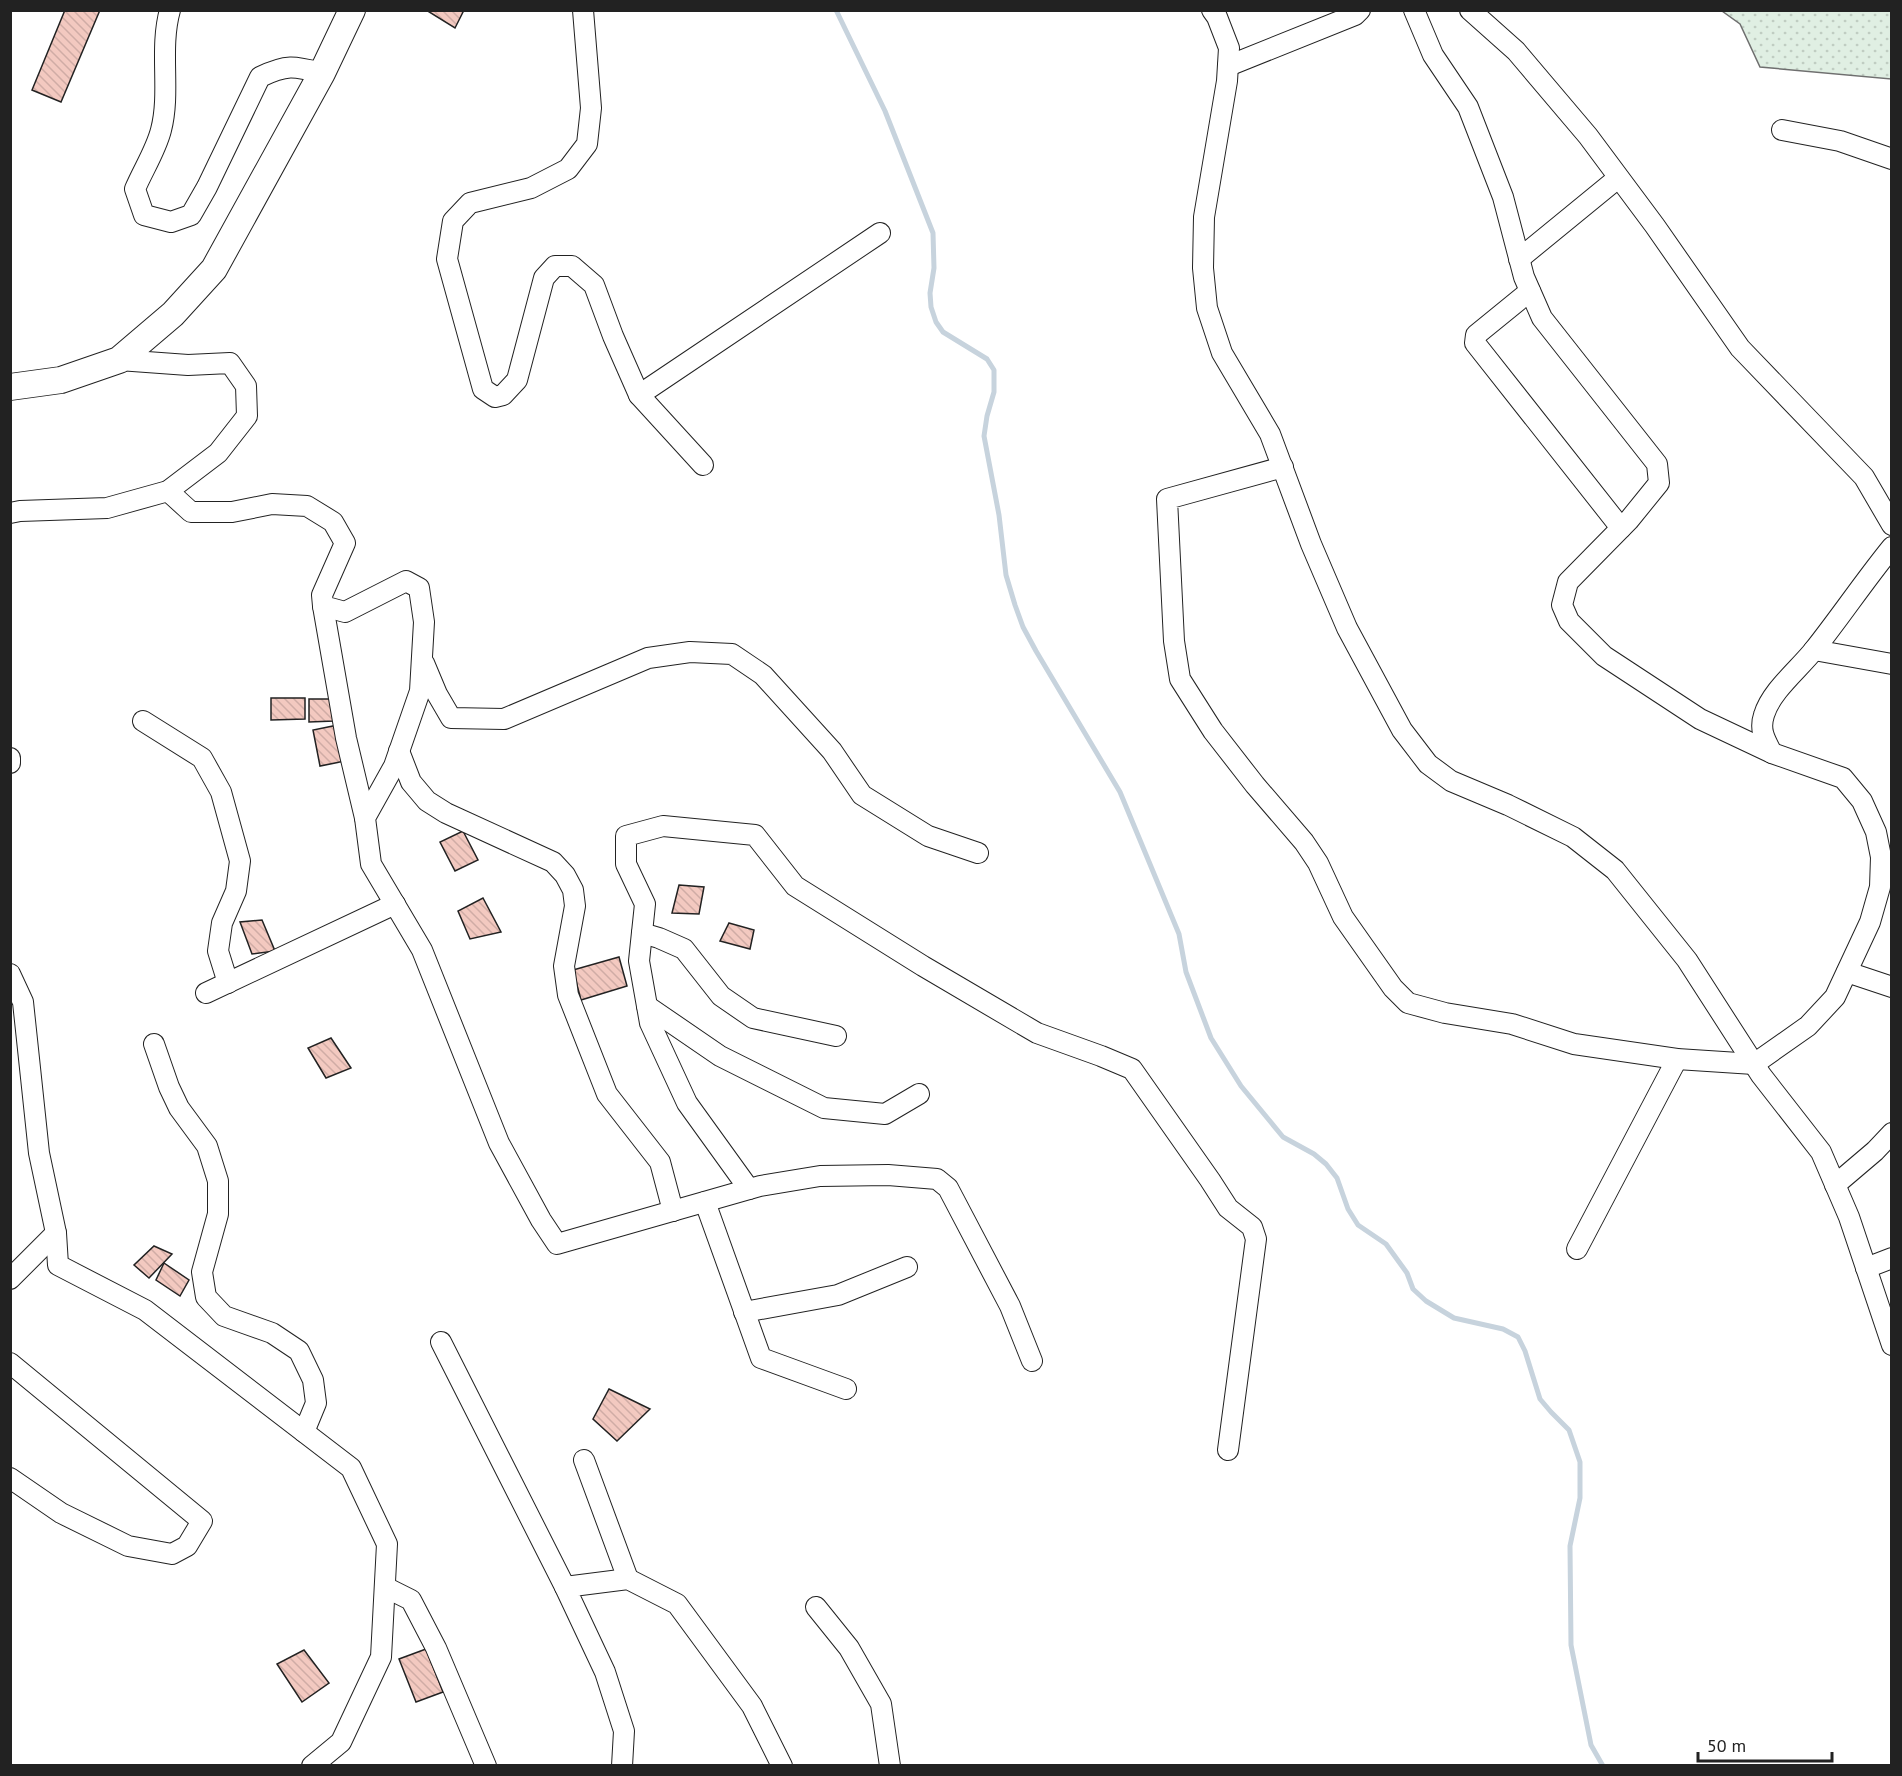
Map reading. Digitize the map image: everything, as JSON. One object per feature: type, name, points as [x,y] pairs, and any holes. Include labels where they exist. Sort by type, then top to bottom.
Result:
[{"type":"main road","points":[[10,387],[62,380],[119,360],[172,315],[214,269],[322,73],[352,10]]},
{"type":"street","points":[[170,10],[166,25],[164,107],[161,130],[135,189],[144,215],[171,222],[191,215],[260,77],[278,68],[296,66],[322,73]]},
{"type":"street","points":[[584,10],[591,108],[587,144],[568,169],[531,188],[470,203],[453,221],[447,258],[483,389],[495,398],[503,395],[517,380],[544,278],[555,266],[572,266],[594,285],[639,395],[703,465]]},
{"type":"street","points":[[1212,10],[1229,48],[1216,152],[1204,217],[1203,268],[1207,308],[1222,353],[1270,434],[1311,544],[1347,628],[1402,730],[1428,764],[1451,780],[1508,804],[1573,837],[1615,870],[1687,960],[1754,1064],[1821,1152],[1849,1217],[1892,1345]]},
{"type":"street","points":[[1228,66],[1354,15],[1360,10]]},
{"type":"street","points":[[1283,467],[1167,499],[1174,641],[1180,679],[1213,731],[1304,842],[1318,863],[1342,917],[1393,988],[1408,1003],[1445,1013],[1512,1024],[1574,1044],[1677,1059],[1754,1064],[1808,1026],[1834,997],[1884,896],[1880,887],[1881,857],[1876,832],[1862,801],[1843,778],[1772,753],[1700,719],[1604,656],[1569,621],[1562,604],[1568,582],[1621,528],[1659,483],[1657,464],[1542,318],[1519,258],[1503,197],[1468,106],[1432,55],[1414,10]]},
{"type":"street","points":[[1470,10],[1515,51],[1588,136],[1740,348],[1864,477],[1892,525]]},
{"type":"street","points":[[1782,130],[1840,141],[1892,159]]},
{"type":"street","points":[[1519,258],[1618,178]]},
{"type":"street","points":[[639,395],[879,233]]},
{"type":"street","points":[[1530,291],[1476,335],[1475,343],[1621,528]]},
{"type":"street","points":[[10,513],[107,508],[168,491],[218,453],[247,416],[246,386],[230,363],[188,365],[119,360]]},
{"type":"street","points":[[168,491],[191,512],[232,512],[272,504],[307,506],[333,522],[345,543],[322,595],[346,738],[365,818],[371,864],[422,950],[499,1143],[541,1220],[557,1244],[749,1189],[820,1176],[888,1175],[937,1179],[948,1188],[1010,1306],[1032,1361]]},
{"type":"street","points":[[1772,753],[1761,727],[1764,712],[1778,690],[1814,650],[1892,547]]},
{"type":"street","points":[[323,606],[345,612],[406,581],[419,588],[424,622],[420,691],[394,766],[365,818]]},
{"type":"street","points":[[1814,650],[1892,664]]},
{"type":"street","points":[[422,658],[437,694],[451,718],[504,719],[648,658],[690,652],[732,654],[771,683],[832,751],[862,795],[928,836],[978,853]]},
{"type":"street","points":[[143,721],[202,758],[221,792],[240,861],[236,891],[222,923],[218,951],[228,983]]},
{"type":"street","points":[[399,752],[411,782],[427,801],[446,813],[553,862],[565,875],[573,890],[575,906],[564,966],[568,995],[607,1094],[660,1162],[673,1211]]},
{"type":"street","points":[[10,758],[10,763]]},
{"type":"street","points":[[749,1189],[687,1103],[650,1023],[639,961],[645,904],[626,864],[626,836],[663,826],[755,835],[795,886],[864,929],[1037,1033],[1132,1069],[1228,1208],[1252,1227],[1256,1239],[1228,1450]]},
{"type":"street","points":[[206,993],[395,904]]},
{"type":"street","points":[[642,933],[684,948],[721,996],[753,1018],[836,1036]]},
{"type":"street","points":[[1846,972],[1892,987]]},
{"type":"street","points":[[10,974],[23,1002],[39,1153],[56,1233],[58,1265],[145,1310],[351,1468],[387,1544],[381,1658],[341,1742],[312,1766]]},
{"type":"street","points":[[647,1006],[720,1056],[824,1108],[885,1114],[918,1094]]},
{"type":"street","points":[[154,1044],[179,1108],[207,1146],[218,1181],[218,1214],[202,1272],[206,1297],[224,1316],[272,1333],[299,1351],[313,1380],[316,1403],[304,1432]]},
{"type":"street","points":[[1577,1249],[1677,1059]]},
{"type":"street","points":[[1835,1185],[1875,1151],[1892,1133]]},
{"type":"street","points":[[705,1202],[761,1358],[846,1389]]},
{"type":"street","points":[[10,1279],[56,1233]]},
{"type":"street","points":[[1866,1268],[1892,1258]]},
{"type":"street","points":[[744,1312],[838,1295],[907,1267]]},
{"type":"street","points":[[441,1342],[565,1587],[605,1672],[624,1731],[622,1766]]},
{"type":"street","points":[[10,1363],[202,1521],[187,1546],[172,1554],[128,1546],[61,1513],[10,1478]]},
{"type":"street","points":[[584,1460],[628,1579]]},
{"type":"street","points":[[565,1587],[628,1579],[677,1604],[752,1706],[782,1766]]},
{"type":"street","points":[[385,1587],[411,1600],[436,1648],[486,1766]]},
{"type":"street","points":[[816,1607],[849,1648],[881,1704],[890,1766]]},
{"type":"green space","points":[[1722,11],[1891,11],[1891,79],[1760,67],[1740,24]]},
{"type":"building","points":[[65,10],[100,10],[61,102],[32,90]]},
{"type":"building","points":[[426,10],[464,10],[455,28]]},
{"type":"building","points":[[271,698],[305,698],[305,719],[271,720]]},
{"type":"building","points":[[309,699],[333,699],[334,721],[309,722]]},
{"type":"building","points":[[338,725],[345,761],[320,766],[313,730]]},
{"type":"building","points":[[463,831],[478,860],[455,871],[440,842]]},
{"type":"building","points":[[679,885],[704,887],[699,914],[672,913]]},
{"type":"building","points":[[483,898],[501,932],[470,939],[458,911]]},
{"type":"building","points":[[262,920],[275,951],[252,954],[240,922]]},
{"type":"building","points":[[729,923],[754,930],[750,949],[720,941]]},
{"type":"building","points":[[619,957],[627,986],[581,1000],[573,970]]},
{"type":"building","points":[[331,1038],[351,1068],[326,1078],[308,1048]]},
{"type":"building","points":[[154,1246],[172,1254],[149,1278],[134,1265]]},
{"type":"building","points":[[164,1263],[189,1280],[180,1296],[156,1280]]},
{"type":"building","points":[[609,1389],[650,1409],[617,1441],[593,1419]]},
{"type":"building","points":[[426,1649],[443,1692],[416,1702],[399,1659]]},
{"type":"building","points":[[304,1650],[329,1683],[302,1702],[277,1664]]},
{"type":"waterway","points":[[836,10],[885,111],[933,233],[934,268],[930,293],[931,307],[936,322],[943,332],[987,359],[994,370],[994,392],[984,436],[999,515],[1006,575],[1023,627],[1120,792],[1179,934],[1186,972],[1211,1038],[1241,1086],[1283,1137],[1314,1154],[1326,1164],[1337,1178],[1348,1209],[1358,1225],[1386,1244],[1407,1273],[1413,1289],[1426,1301],[1454,1318],[1503,1329],[1518,1337],[1525,1351],[1540,1399],[1569,1430],[1580,1462],[1580,1498],[1570,1546],[1571,1645],[1591,1745],[1603,1766]]}]
